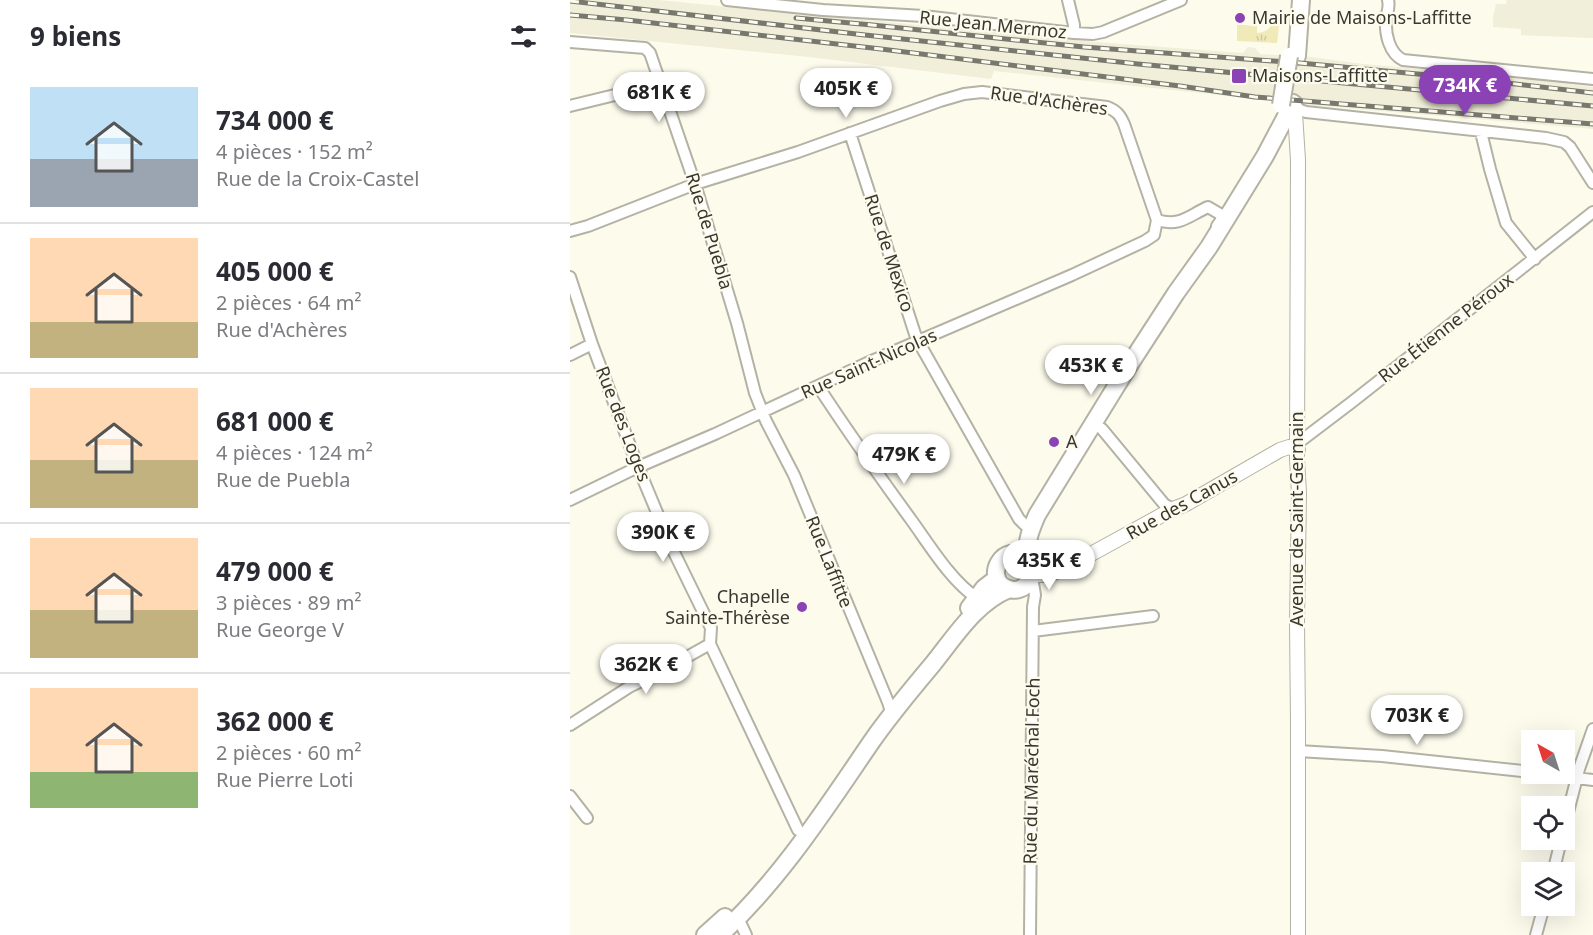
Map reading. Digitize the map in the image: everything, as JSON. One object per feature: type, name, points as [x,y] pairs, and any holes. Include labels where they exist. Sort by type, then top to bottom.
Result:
[{"type":"main road","points":[[1292,0],[1293,56]]},
{"type":"main road","points":[[906,697],[984,588],[1008,586],[1024,588],[1029,583],[1031,571],[1027,553],[1030,530],[1037,515],[1128,367],[1212,243],[1265,156],[1287,104],[1301,0]]},
{"type":"main road","points":[[1011,554],[1025,525],[1117,373],[1220,214],[1287,104]]},
{"type":"main road","name":"Avenue de Saint-Germain","points":[[1287,104],[1295,112],[1298,160],[1298,935]]},
{"type":"main road","name":"Rue des Canus","points":[[1031,571],[1045,575],[1062,570],[1186,504],[1280,450],[1298,446]]},
{"type":"main road","points":[[1008,586],[996,570],[998,562],[1004,557],[1011,554],[1024,556],[1031,571]]},
{"type":"main road","points":[[705,935],[765,889],[801,834],[829,806],[873,739],[906,697],[975,612],[1008,586]]},
{"type":"main road","points":[[720,935],[735,914]]},
{"type":"street","name":"Rue Jean Mermoz","points":[[727,0],[822,5],[1093,34],[1181,0]]},
{"type":"street","points":[[1068,0],[1074,33]]},
{"type":"street","points":[[1388,0],[1390,3],[1386,20],[1387,36],[1396,57],[1404,60],[1593,79]]},
{"type":"street","name":"Rue de Puebla","points":[[570,42],[645,48],[650,52],[695,184],[737,323],[755,393],[763,411]]},
{"type":"street","points":[[570,106],[660,84]]},
{"type":"street","name":"Rue d'Achères","points":[[570,231],[695,184],[798,152],[940,101],[964,94],[982,92],[1107,107],[1115,110],[1124,124],[1157,220]]},
{"type":"street","points":[[1287,104],[1306,112],[1546,138],[1564,142],[1570,147],[1593,183]]},
{"type":"street","points":[[1481,132],[1506,223],[1535,259]]},
{"type":"street","name":"Rue de Mexico","points":[[850,133],[919,342],[1019,519],[1025,525]]},
{"type":"street","points":[[1157,220],[1174,223],[1208,207],[1220,214],[1222,219],[1211,237],[1212,243]]},
{"type":"street","name":"Rue Étienne Péroux","points":[[1298,446],[1593,212]]},
{"type":"street","name":"Rue Saint-Nicolas","points":[[570,500],[638,467],[1145,241],[1154,236],[1157,220]]},
{"type":"street","name":"Rue des Loges","points":[[570,277],[592,344],[638,467],[671,546],[711,628],[710,644],[801,834]]},
{"type":"street","points":[[570,355],[592,344]]},
{"type":"street","points":[[1117,373],[1115,383],[1095,417],[1094,424],[1102,429],[1164,504],[1173,509]]},
{"type":"street","points":[[818,386],[843,425],[931,548],[961,586],[977,598]]},
{"type":"street","name":"Rue Laffitte","points":[[763,411],[794,475],[892,715]]},
{"type":"street","name":"Rue du Maréchal Foch","points":[[1030,935],[1033,607],[1035,595],[1031,571]]},
{"type":"street","points":[[1008,586],[1022,592],[1029,598],[1033,607]]},
{"type":"street","points":[[1033,631],[1154,616]]},
{"type":"street","points":[[570,725],[629,687],[710,644]]},
{"type":"street","points":[[1573,796],[1593,729]]},
{"type":"street","points":[[1298,751],[1382,756],[1521,771]]},
{"type":"street","points":[[1575,778],[1593,780]]},
{"type":"street","points":[[570,796],[587,818]]},
{"type":"street","points":[[735,914],[746,935]]},
{"type":"street","points":[[1536,935],[1541,916]]},
{"type":"shaded area","points":[[570,0],[658,0],[1096,42],[1243,53],[1248,47],[1255,48],[1260,54],[1311,57],[1593,87],[1593,129],[1311,105],[994,71],[991,79],[809,57],[570,33]]},
{"type":"shaded area","points":[[1507,0],[1593,0],[1593,38],[1521,35],[1521,29],[1493,27],[1496,4],[1506,4]]},
{"type":"green space","points":[[1280,17],[1277,43],[1237,41],[1237,25],[1257,26],[1258,33],[1267,30]]},
{"type":"railway","points":[[570,1],[1138,64],[1593,106]]},
{"type":"railway","points":[[570,15],[881,49],[1255,97],[1593,124]]},
{"type":"railway","points":[[796,18],[1084,47],[1300,63],[1482,80],[1593,93]]},
{"type":"place","name":"Mairie de Maisons-Laffitte","points":[[1240,18]]},
{"type":"place","name":"Maisons-Laffitte","points":[[1239,76]]},
{"type":"place","name":"A","points":[[1054,442]]},
{"type":"place","name":"Chapelle Sainte-Thérèse","points":[[802,607]]}]
